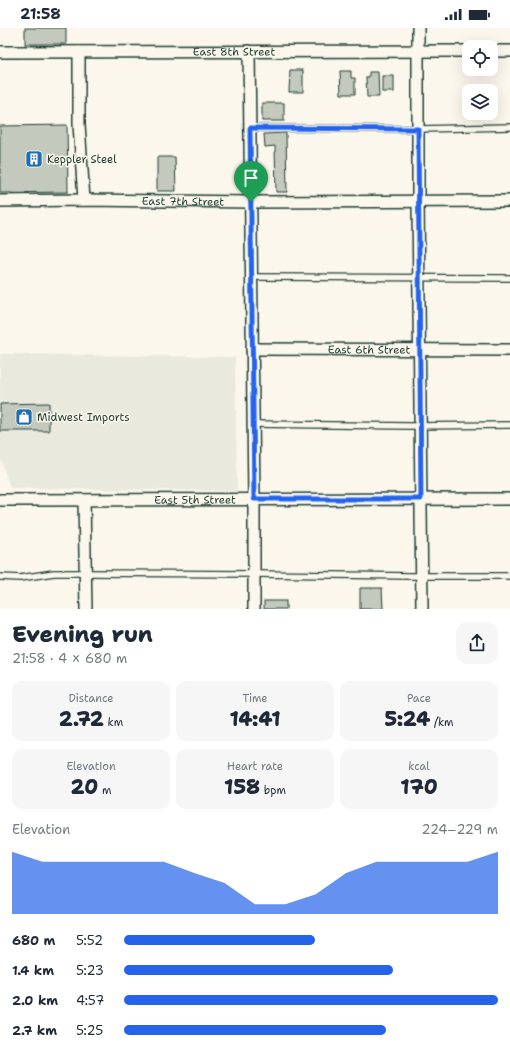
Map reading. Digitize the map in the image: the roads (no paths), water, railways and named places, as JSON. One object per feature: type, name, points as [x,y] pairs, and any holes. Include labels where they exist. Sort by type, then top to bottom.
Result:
[{"type":"street","points":[[418,28],[422,609]]},
{"type":"street","points":[[249,51],[254,609]]},
{"type":"street","name":"East 8th Street","points":[[0,52],[462,51]]},
{"type":"street","points":[[498,51],[510,51]]},
{"type":"street","points":[[78,52],[79,124],[84,200]]},
{"type":"street","name":"East 7th Street","points":[[0,201],[510,201]]},
{"type":"street","name":"East 6th Street","points":[[252,348],[510,350]]},
{"type":"street","name":"East 5th Street","points":[[0,500],[510,499]]},
{"type":"street","points":[[84,500],[86,609]]},
{"type":"lane","points":[[250,128],[418,129],[510,127]]},
{"type":"lane","points":[[252,277],[510,278]]},
{"type":"lane","points":[[253,424],[420,426],[510,425]]},
{"type":"lane","points":[[0,577],[20,578],[54,574],[85,573],[510,576]]},
{"type":"place","name":"Keppler Steel","points":[[34,159]]},
{"type":"place","name":"Midwest Imports","points":[[24,417]]}]
